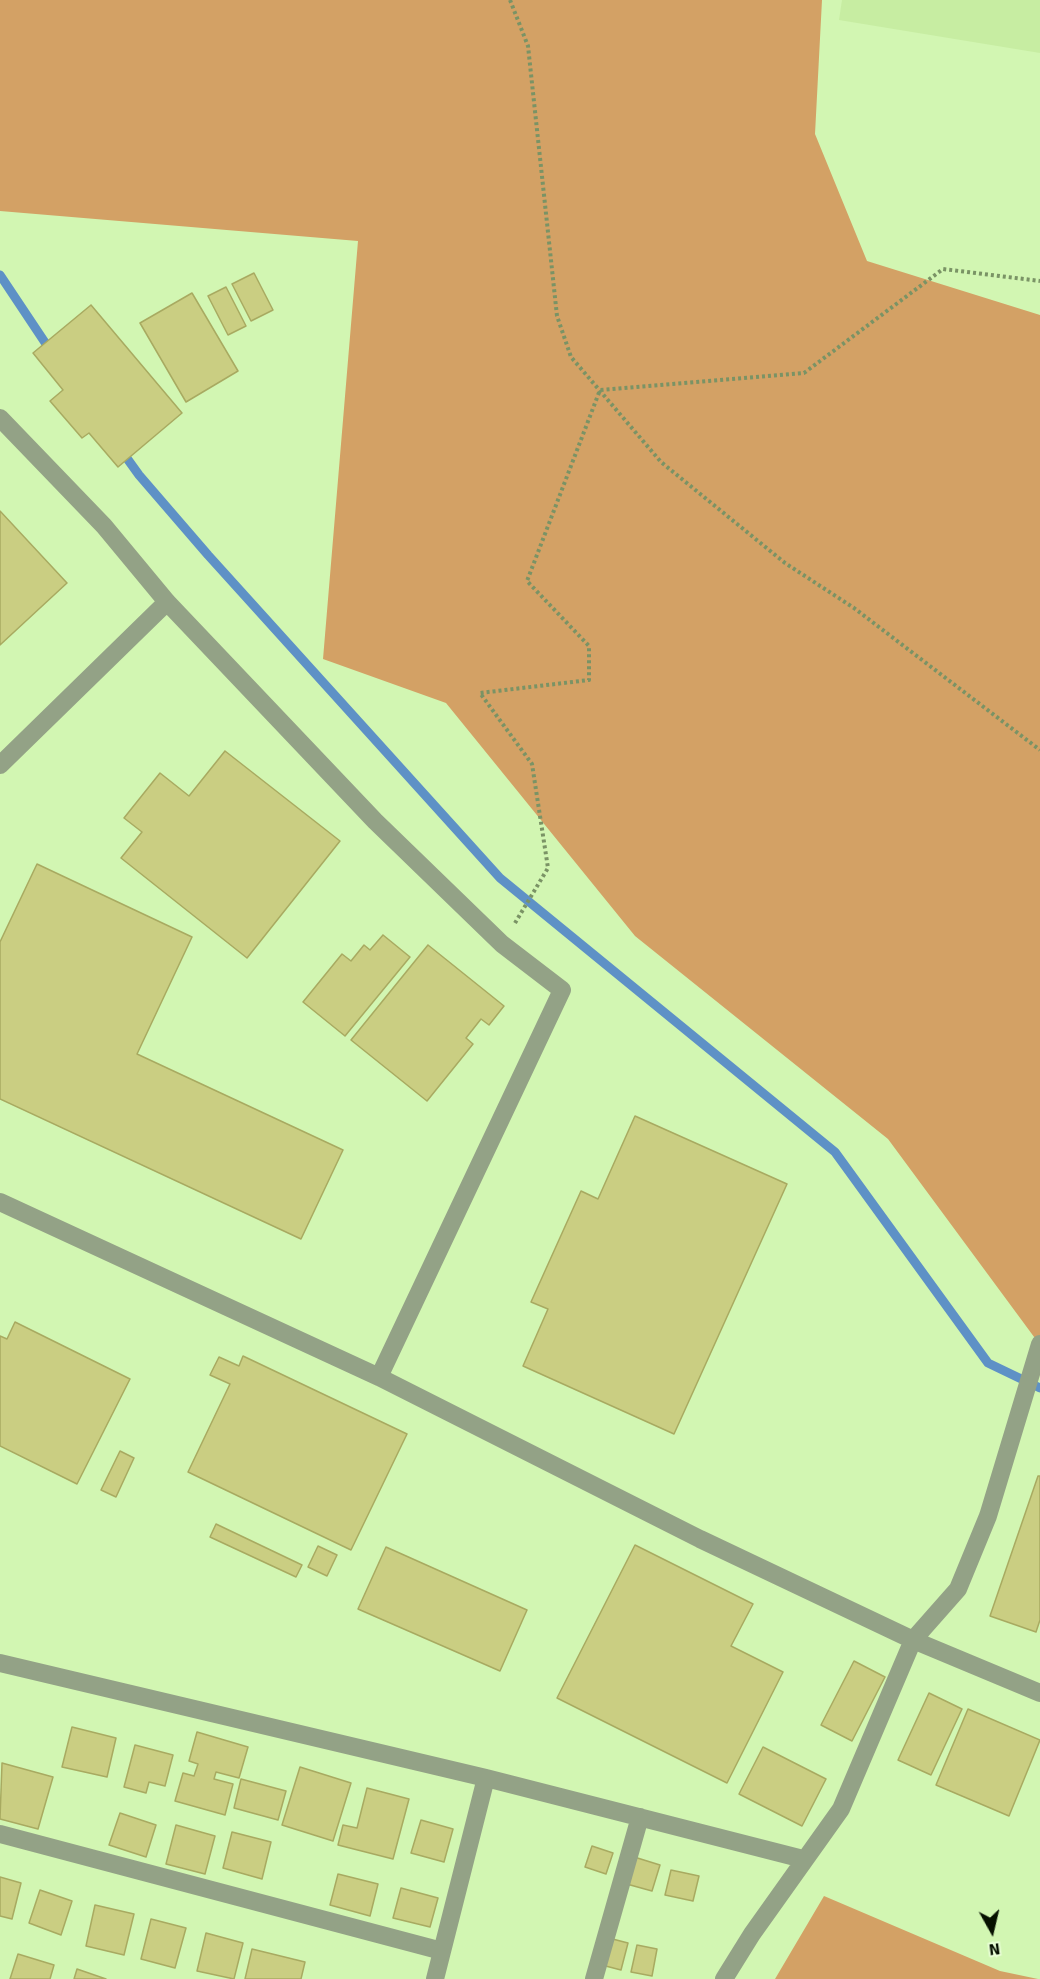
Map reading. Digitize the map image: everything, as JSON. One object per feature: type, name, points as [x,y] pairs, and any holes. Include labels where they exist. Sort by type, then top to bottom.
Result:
[{"type":"street","points":[[0,418],[104,526],[167,602],[375,821],[502,944],[562,990],[379,1377]]},
{"type":"street","points":[[0,765],[167,602]]},
{"type":"street","points":[[0,1203],[379,1377],[700,1539],[913,1640],[1040,1693]]},
{"type":"street","points":[[724,1979],[803,1859],[841,1809],[913,1640],[958,1589],[988,1516],[1040,1344]]},
{"type":"street","points":[[0,1663],[486,1778],[803,1859]]},
{"type":"street","points":[[435,1979],[486,1778]]},
{"type":"street","points":[[594,1979],[640,1817]]},
{"type":"street","points":[[0,1834],[442,1952]]},
{"type":"path","points":[[510,0],[528,46],[557,316],[571,357],[661,462],[785,563],[854,608],[1040,750]]},
{"type":"path","points":[[600,390],[804,373],[943,269],[1040,281]]},
{"type":"path","points":[[502,944],[548,868],[532,764],[480,693],[589,680],[589,646],[527,581],[600,390]]},
{"type":"shaded area","points":[[0,0],[822,0],[815,134],[867,261],[1040,315],[1040,1345],[888,1139],[635,936],[446,703],[323,659],[358,241],[0,211]]},
{"type":"shaded area","points":[[842,0],[1040,0],[1040,53],[839,20]]},
{"type":"shaded area","points":[[824,1896],[1000,1971],[1038,1979],[775,1979]]},
{"type":"building","points":[[254,273],[273,310],[251,321],[232,284]]},
{"type":"building","points":[[226,287],[246,326],[228,335],[208,296]]},
{"type":"building","points":[[192,293],[238,371],[186,402],[140,323]]},
{"type":"building","points":[[91,305],[182,413],[118,467],[89,433],[82,438],[50,401],[63,390],[33,353]]},
{"type":"building","points":[[0,511],[67,583],[0,645]]},
{"type":"building","points":[[225,751],[340,841],[247,958],[121,858],[142,832],[124,818],[160,773],[189,796]]},
{"type":"building","points":[[37,864],[192,937],[137,1054],[343,1150],[301,1239],[0,1099],[0,942]]},
{"type":"building","points":[[383,935],[410,957],[345,1036],[303,1002],[342,954],[351,961],[364,945],[370,950]]},
{"type":"building","points":[[428,945],[504,1006],[489,1025],[481,1019],[466,1038],[473,1044],[427,1101],[351,1040]]},
{"type":"building","points":[[635,1116],[787,1184],[674,1434],[523,1366],[548,1309],[531,1302],[581,1191],[598,1199]]},
{"type":"building","points":[[15,1322],[130,1379],[77,1484],[0,1446],[0,1336],[7,1339]]},
{"type":"building","points":[[243,1356],[407,1434],[351,1550],[188,1472],[230,1384],[210,1375],[219,1357],[239,1366]]},
{"type":"building","points":[[120,1451],[134,1458],[116,1497],[101,1490]]},
{"type":"building","points":[[1038,1476],[1040,1476],[1040,1620],[1036,1632],[990,1616]]},
{"type":"building","points":[[216,1524],[302,1565],[296,1577],[210,1537]]},
{"type":"building","points":[[635,1545],[753,1604],[731,1646],[783,1672],[727,1783],[557,1698]]},
{"type":"building","points":[[318,1546],[337,1555],[327,1576],[308,1567]]},
{"type":"building","points":[[386,1547],[527,1610],[500,1671],[358,1609]]},
{"type":"building","points":[[854,1661],[885,1677],[852,1741],[821,1725]]},
{"type":"building","points":[[929,1693],[962,1709],[931,1775],[898,1760]]},
{"type":"building","points":[[968,1709],[1040,1740],[1009,1816],[936,1785]]},
{"type":"building","points":[[72,1727],[116,1738],[107,1777],[62,1767]]},
{"type":"building","points":[[197,1732],[248,1747],[239,1778],[216,1772],[214,1779],[233,1784],[225,1815],[175,1801],[183,1773],[194,1776],[198,1764],[189,1761]]},
{"type":"building","points":[[135,1745],[173,1755],[165,1786],[149,1782],[146,1793],[124,1787]]},
{"type":"building","points":[[763,1747],[826,1779],[802,1826],[739,1794]]},
{"type":"building","points":[[2,1763],[53,1777],[38,1829],[0,1819]]},
{"type":"building","points":[[300,1767],[351,1783],[333,1841],[282,1825]]},
{"type":"building","points":[[241,1779],[286,1791],[278,1820],[234,1808]]},
{"type":"building","points":[[367,1788],[409,1799],[393,1859],[338,1845],[343,1825],[357,1828]]},
{"type":"building","points":[[120,1813],[156,1825],[146,1857],[109,1845]]},
{"type":"building","points":[[421,1820],[453,1829],[444,1862],[411,1853]]},
{"type":"building","points":[[176,1825],[215,1836],[205,1874],[166,1864]]},
{"type":"building","points":[[232,1832],[271,1842],[262,1879],[223,1868]]},
{"type":"building","points":[[592,1846],[613,1853],[606,1874],[585,1867]]},
{"type":"building","points":[[631,1856],[660,1865],[652,1891],[623,1883]]},
{"type":"building","points":[[671,1870],[699,1876],[693,1901],[665,1895]]},
{"type":"building","points":[[338,1874],[378,1884],[370,1916],[330,1905]]},
{"type":"building","points":[[0,1877],[21,1883],[12,1919],[0,1916]]},
{"type":"building","points":[[401,1888],[438,1898],[430,1927],[393,1918]]},
{"type":"building","points":[[40,1890],[72,1901],[61,1935],[29,1923]]},
{"type":"building","points":[[95,1905],[134,1914],[124,1955],[86,1946]]},
{"type":"building","points":[[151,1919],[186,1928],[175,1968],[141,1959]]},
{"type":"building","points":[[206,1933],[243,1943],[234,1979],[197,1971]]},
{"type":"building","points":[[601,1936],[628,1943],[621,1970],[594,1963]]},
{"type":"building","points":[[637,1945],[657,1949],[652,1976],[631,1972]]},
{"type":"building","points":[[252,1949],[305,1962],[301,1979],[245,1979]]},
{"type":"building","points":[[18,1954],[54,1965],[50,1979],[10,1979]]},
{"type":"building","points":[[77,1969],[106,1979],[74,1979]]},
{"type":"waterway","points":[[0,275],[52,353]]},
{"type":"waterway","points":[[121,450],[139,475],[208,555],[500,878],[835,1152],[988,1363],[1040,1388]]}]
